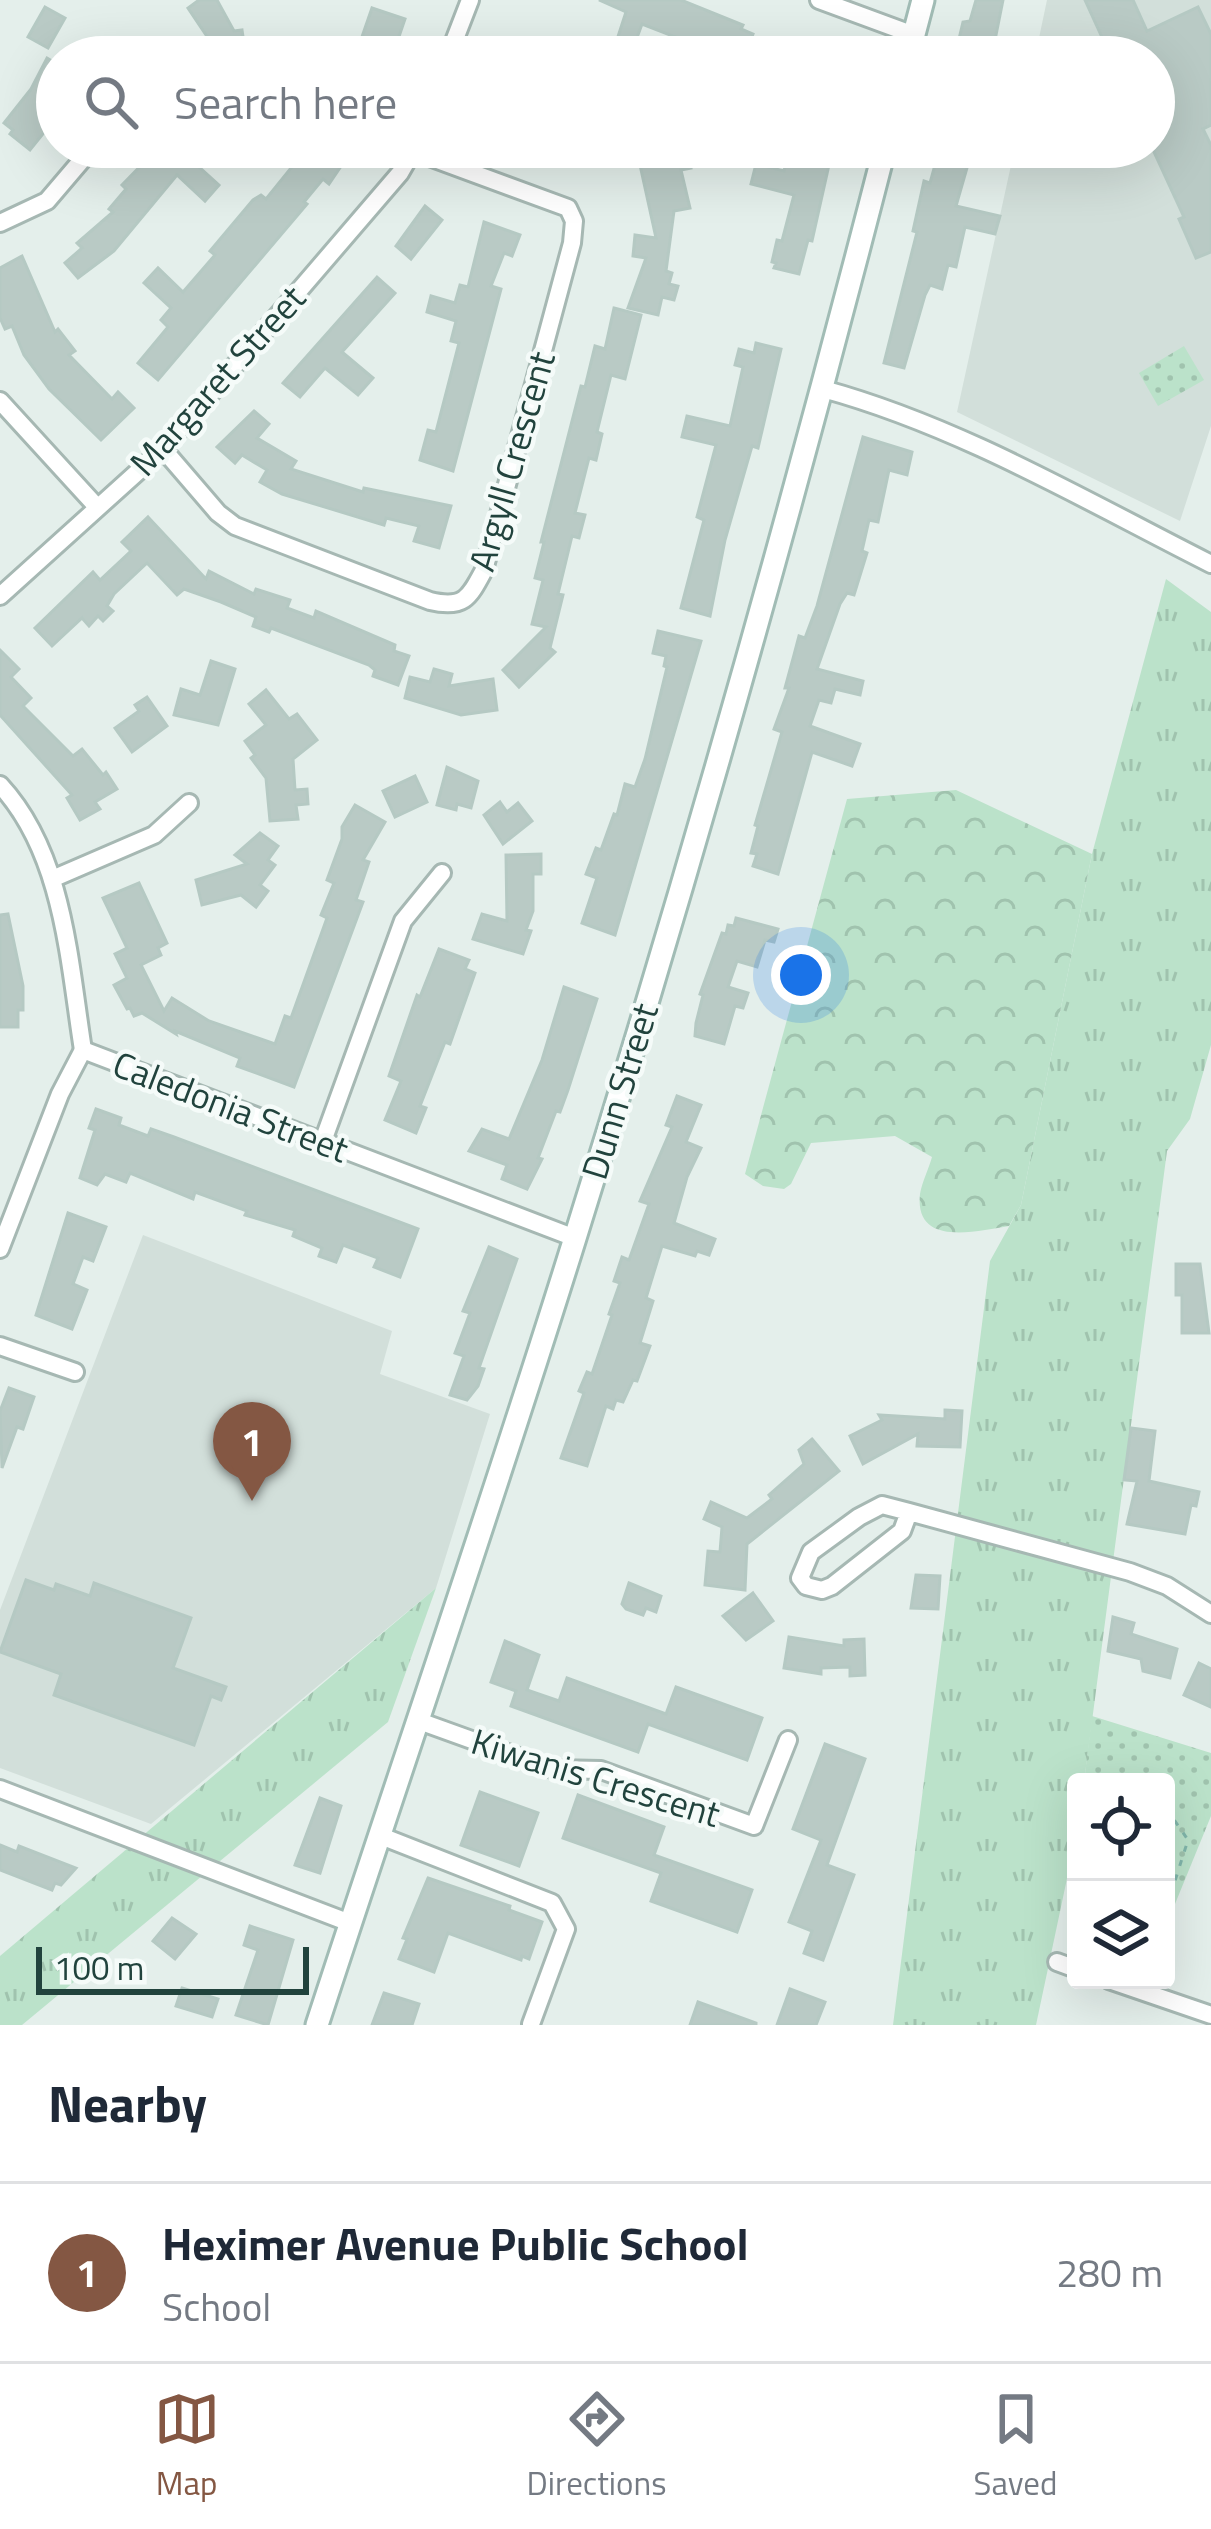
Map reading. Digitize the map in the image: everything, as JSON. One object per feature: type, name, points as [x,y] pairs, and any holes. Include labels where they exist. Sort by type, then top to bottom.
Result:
[{"type":"street","points":[[456,36],[470,0]]},
{"type":"street","points":[[819,0],[891,36]]},
{"type":"street","points":[[914,36],[923,0]]},
{"type":"street","points":[[0,223],[47,201],[75,168]]},
{"type":"street","name":"Margaret Street","points":[[0,596],[163,449],[403,168]]},
{"type":"street","name":"Argyll Crescent","points":[[163,449],[235,526],[430,601],[450,606],[470,597],[484,570],[574,221],[568,208],[464,168]]},
{"type":"street","name":"Dunn Street","points":[[317,2025],[575,1238],[698,832],[823,389],[880,168]]},
{"type":"street","points":[[823,389],[978,447],[1211,564]]},
{"type":"street","points":[[0,401],[97,506]]},
{"type":"street","name":"Caledonia Street","points":[[0,785],[22,812],[52,879],[83,1050],[575,1238]]},
{"type":"street","points":[[52,879],[154,835],[189,803]]},
{"type":"street","points":[[323,1141],[403,921],[442,872]]},
{"type":"street","points":[[0,1249],[60,1094],[83,1050]]},
{"type":"street","points":[[0,1346],[75,1372]]},
{"type":"street","points":[[909,1511],[902,1531],[832,1586],[821,1590],[806,1586],[800,1578],[811,1552],[883,1505],[909,1511],[1130,1572],[1167,1586],[1211,1614]]},
{"type":"street","name":"Kiwanis Crescent","points":[[419,1721],[552,1768],[601,1770],[754,1826],[788,1740]]},
{"type":"street","points":[[0,1790],[350,1923]]},
{"type":"street","points":[[381,1836],[552,1903],[566,1929],[531,2024]]},
{"type":"street","points":[[1058,1963],[1067,1966]]},
{"type":"street","points":[[1135,1989],[1211,2015]]},
{"type":"path","points":[[1175,1821],[1188,1840],[1175,1881]]},
{"type":"shaded area","points":[[1047,0],[1211,0],[1211,426],[1180,521],[957,412],[1010,168],[1175,168],[1175,36],[1039,36]]},
{"type":"shaded area","points":[[143,1235],[392,1331],[380,1374],[490,1414],[436,1588],[151,1824],[0,1768],[0,1610]]},
{"type":"green space","points":[[1184,346],[1204,380],[1158,406],[1139,373]]},
{"type":"green space","points":[[1166,579],[1211,612],[1211,1045],[1190,1119],[1167,1151],[1085,1773],[1067,1773],[1067,1879],[1036,2025],[893,2025],[990,1261],[1021,1205],[1092,854]]},
{"type":"green space","points":[[956,790],[1092,854],[1021,1205],[1009,1226],[965,1232],[937,1229],[927,1222],[920,1194],[932,1157],[895,1136],[811,1143],[784,1189],[763,1186],[745,1174],[847,799]]},
{"type":"green space","points":[[436,1588],[388,1722],[22,2025],[0,2025],[0,1956]]},
{"type":"green space","points":[[1092,1716],[1211,1753],[1211,1816],[1175,1904],[1175,1773],[1085,1773]]},
{"type":"building","points":[[199,0],[217,0],[234,31],[242,30],[243,36],[207,36],[188,8]]},
{"type":"building","points":[[599,0],[681,0],[743,25],[741,29],[753,34],[673,36],[642,24],[638,36],[618,36],[626,12]]},
{"type":"building","points":[[976,0],[1003,0],[996,36],[960,36],[963,22],[970,21]]},
{"type":"building","points":[[1085,0],[1133,0],[1147,31],[1198,7],[1211,34],[1211,125],[1203,129],[1211,145],[1211,252],[1196,258],[1161,168],[1175,168],[1175,36],[1101,36]]},
{"type":"building","points":[[45,7],[65,18],[55,36],[36,36],[36,41],[28,37]]},
{"type":"building","points":[[372,8],[405,19],[399,36],[362,36]]},
{"type":"building","points":[[36,79],[36,142],[30,150],[4,123]]},
{"type":"building","points":[[139,168],[200,168],[219,185],[205,201],[177,175],[114,251],[78,278],[65,263],[82,248],[77,243],[113,212],[109,209],[126,189],[122,185]]},
{"type":"building","points":[[291,168],[340,168],[329,184],[323,179],[158,380],[138,363],[168,327],[161,320],[171,308],[144,283],[158,268],[183,292],[253,200],[261,195],[266,199]]},
{"type":"building","points":[[641,168],[691,168],[681,170],[690,208],[674,211],[666,271],[672,273],[669,284],[678,286],[674,300],[662,297],[658,315],[628,308],[646,258],[633,256],[635,235],[656,238]]},
{"type":"building","points":[[755,168],[828,168],[812,241],[808,240],[799,274],[774,268],[772,262],[794,195],[751,184]]},
{"type":"building","points":[[934,168],[967,168],[956,206],[1000,216],[995,234],[965,227],[956,267],[948,265],[942,289],[930,285],[925,295],[904,368],[884,363],[917,232],[913,231],[924,181],[930,183]]},
{"type":"building","points":[[425,206],[442,220],[411,259],[396,246]]},
{"type":"building","points":[[484,222],[520,235],[512,256],[504,253],[491,286],[501,289],[453,471],[420,460],[428,430],[436,432],[459,343],[451,341],[456,321],[427,312],[431,296],[455,303],[460,285],[468,287]]},
{"type":"building","points":[[22,256],[55,332],[58,329],[75,351],[69,355],[112,399],[118,392],[134,408],[101,440],[49,389],[24,355],[12,326],[5,329],[0,318],[0,268]]},
{"type":"building","points":[[377,277],[395,293],[342,352],[373,378],[358,395],[325,368],[300,397],[283,383]]},
{"type":"building","points":[[614,308],[641,315],[625,379],[611,375],[597,432],[602,434],[596,460],[589,458],[575,513],[585,515],[579,538],[572,536],[558,594],[563,595],[550,648],[555,652],[519,687],[503,670],[546,627],[532,624],[543,580],[535,578],[541,542],[581,386],[585,387],[595,346],[605,349]]},
{"type":"building","points":[[756,343],[781,349],[758,448],[752,446],[725,540],[710,616],[681,608],[704,520],[697,517],[716,445],[682,437],[687,416],[730,426],[743,367],[735,365],[739,349],[754,353]]},
{"type":"building","points":[[254,411],[269,424],[257,438],[296,461],[291,469],[363,492],[364,488],[451,506],[439,548],[414,541],[419,526],[386,518],[384,525],[282,494],[260,482],[267,470],[242,455],[235,463],[217,447]]},
{"type":"building","points":[[863,437],[912,452],[907,475],[889,470],[878,522],[869,520],[862,551],[867,553],[854,595],[847,593],[840,604],[817,669],[863,681],[860,695],[835,689],[831,703],[819,700],[810,726],[860,744],[852,766],[812,752],[778,874],[753,866],[755,825],[782,732],[774,729],[789,688],[785,688],[799,636],[805,638],[817,606]]},
{"type":"building","points":[[148,517],[206,579],[209,571],[254,594],[256,589],[290,600],[287,608],[314,618],[316,611],[395,645],[394,651],[409,656],[398,685],[373,676],[375,670],[369,665],[271,628],[269,632],[253,626],[256,617],[221,602],[184,589],[177,595],[147,563],[114,594],[107,606],[113,611],[103,621],[98,616],[89,626],[82,618],[52,646],[35,628],[93,572],[100,580],[131,551],[122,542]]},
{"type":"building","points":[[658,631],[701,641],[615,935],[582,923],[597,878],[586,874],[617,815],[625,784],[635,787],[645,759],[667,667],[666,656],[653,653]]},
{"type":"building","points":[[0,650],[19,669],[11,677],[31,698],[23,706],[73,756],[82,749],[117,789],[95,802],[100,809],[80,820],[67,798],[72,795],[0,715]]},
{"type":"building","points":[[211,661],[235,669],[218,725],[174,715],[181,689],[200,695]]},
{"type":"building","points":[[434,669],[452,674],[449,686],[493,679],[497,710],[461,715],[405,698],[410,677],[430,682]]},
{"type":"building","points":[[266,690],[289,719],[297,714],[317,740],[293,759],[295,790],[307,789],[308,804],[296,805],[298,819],[270,821],[266,778],[245,741],[266,725],[249,704]]},
{"type":"building","points":[[147,697],[167,726],[132,752],[115,728],[139,711],[135,705]]},
{"type":"building","points":[[447,767],[478,781],[471,808],[437,805]]},
{"type":"building","points":[[415,776],[427,802],[395,817],[383,791]]},
{"type":"building","points":[[500,802],[507,812],[518,803],[532,821],[503,844],[484,815]]},
{"type":"building","points":[[355,805],[385,822],[363,860],[369,862],[356,900],[363,902],[294,1087],[237,1066],[240,1058],[176,1034],[142,1013],[134,1016],[127,1009],[114,985],[127,978],[115,954],[127,948],[103,898],[139,883],[167,943],[158,948],[161,955],[141,965],[164,1011],[172,998],[209,1021],[275,1044],[285,1016],[291,1018],[327,918],[321,915],[334,883],[327,880],[342,827]]},
{"type":"building","points":[[260,833],[278,846],[268,860],[275,865],[260,885],[268,891],[256,907],[241,895],[202,905],[196,880],[247,864],[235,855]]},
{"type":"building","points":[[541,854],[541,874],[533,874],[533,911],[526,930],[531,931],[523,954],[473,939],[482,914],[507,921],[506,855]]},
{"type":"building","points":[[8,914],[23,986],[18,1027],[0,1027],[0,915]]},
{"type":"building","points":[[736,918],[778,929],[774,942],[765,940],[757,967],[737,961],[728,987],[748,993],[743,1008],[735,1006],[724,1044],[695,1036],[696,1023],[700,994],[722,933],[726,934],[728,925],[734,926]]},
{"type":"building","points":[[439,949],[469,960],[465,969],[475,973],[450,1044],[445,1042],[420,1106],[426,1108],[416,1133],[385,1120],[401,1081],[389,1076],[417,995],[420,997]]},
{"type":"building","points":[[564,987],[597,999],[560,1112],[556,1111],[538,1158],[542,1159],[527,1189],[502,1179],[507,1165],[469,1151],[482,1129],[509,1139],[542,1060]]},
{"type":"building","points":[[677,1096],[701,1105],[686,1142],[701,1148],[674,1223],[715,1239],[709,1255],[697,1251],[695,1256],[662,1246],[646,1298],[653,1301],[640,1343],[650,1346],[623,1402],[616,1400],[613,1409],[606,1406],[587,1466],[561,1458],[584,1393],[579,1391],[587,1372],[592,1374],[612,1315],[620,1283],[614,1281],[622,1257],[629,1260],[649,1204],[640,1201],[672,1127],[666,1125]]},
{"type":"building","points":[[96,1109],[121,1118],[119,1125],[148,1136],[151,1129],[418,1229],[400,1277],[374,1267],[378,1258],[343,1245],[336,1262],[319,1256],[322,1248],[293,1236],[295,1230],[245,1215],[247,1211],[195,1192],[193,1199],[130,1173],[126,1182],[105,1174],[97,1185],[80,1178],[95,1130],[89,1128]]},
{"type":"building","points":[[68,1213],[106,1227],[93,1261],[83,1257],[73,1284],[87,1290],[72,1329],[36,1315]]},
{"type":"building","points":[[489,1247],[517,1259],[479,1368],[484,1369],[478,1386],[467,1400],[450,1395],[464,1356],[455,1353],[470,1313],[463,1311]]},
{"type":"building","points":[[1176,1264],[1200,1264],[1209,1333],[1182,1333]]},
{"type":"building","points":[[9,1388],[34,1397],[2,1468],[0,1411]]},
{"type":"building","points":[[945,1410],[962,1411],[960,1447],[917,1446],[918,1434],[863,1464],[850,1436],[882,1420],[879,1415],[945,1419]]},
{"type":"building","points":[[1131,1428],[1155,1431],[1149,1481],[1199,1492],[1185,1534],[1127,1524],[1137,1481],[1124,1480]]},
{"type":"building","points":[[812,1439],[839,1471],[747,1544],[745,1590],[705,1585],[708,1551],[720,1552],[722,1527],[704,1519],[711,1502],[747,1518],[804,1464],[799,1450]]},
{"type":"building","points":[[916,1575],[940,1576],[938,1609],[911,1608]]},
{"type":"building","points":[[26,1580],[90,1596],[94,1583],[191,1618],[173,1668],[226,1687],[221,1700],[211,1696],[194,1745],[54,1695],[61,1674],[0,1652]]},
{"type":"building","points":[[629,1583],[661,1596],[656,1612],[646,1608],[643,1615],[626,1609],[622,1604]]},
{"type":"building","points":[[753,1593],[773,1621],[746,1640],[723,1616]]},
{"type":"building","points":[[1113,1617],[1134,1623],[1131,1634],[1177,1649],[1170,1678],[1143,1671],[1141,1659],[1108,1651]]},
{"type":"building","points":[[789,1637],[844,1646],[844,1640],[864,1639],[865,1675],[850,1676],[850,1667],[821,1668],[821,1674],[784,1668]]},
{"type":"building","points":[[505,1641],[539,1655],[527,1690],[559,1701],[567,1678],[666,1714],[676,1687],[762,1718],[747,1760],[648,1724],[638,1752],[511,1706],[516,1691],[491,1682]]},
{"type":"building","points":[[1199,1663],[1211,1669],[1211,1707],[1184,1695]]},
{"type":"building","points":[[825,1744],[865,1759],[827,1865],[854,1875],[823,1960],[804,1953],[812,1931],[789,1922],[821,1840],[793,1829]]},
{"type":"building","points":[[480,1792],[538,1813],[519,1866],[461,1845]]},
{"type":"building","points":[[578,1795],[664,1827],[654,1855],[752,1890],[737,1932],[651,1901],[661,1873],[563,1838]]},
{"type":"building","points":[[320,1798],[341,1806],[320,1873],[295,1865]]},
{"type":"building","points":[[0,1845],[17,1852],[19,1846],[76,1868],[52,1890],[0,1870]]},
{"type":"building","points":[[428,1878],[542,1922],[529,1959],[448,1933],[434,1972],[399,1959]]},
{"type":"building","points":[[172,1918],[196,1934],[175,1959],[153,1941]]},
{"type":"building","points":[[250,1926],[293,1940],[268,2025],[236,2015],[258,1950],[244,1945]]},
{"type":"building","points":[[182,1988],[218,1999],[212,2017],[176,2006]]},
{"type":"building","points":[[790,1989],[825,2002],[816,2025],[777,2025]]},
{"type":"building","points":[[384,1993],[419,2004],[412,2025],[372,2025]]},
{"type":"building","points":[[698,2002],[756,2023],[756,2025],[690,2025]]},
{"type":"place","name":"Heximer Avenue Public School","points":[[252,1501]]}]
